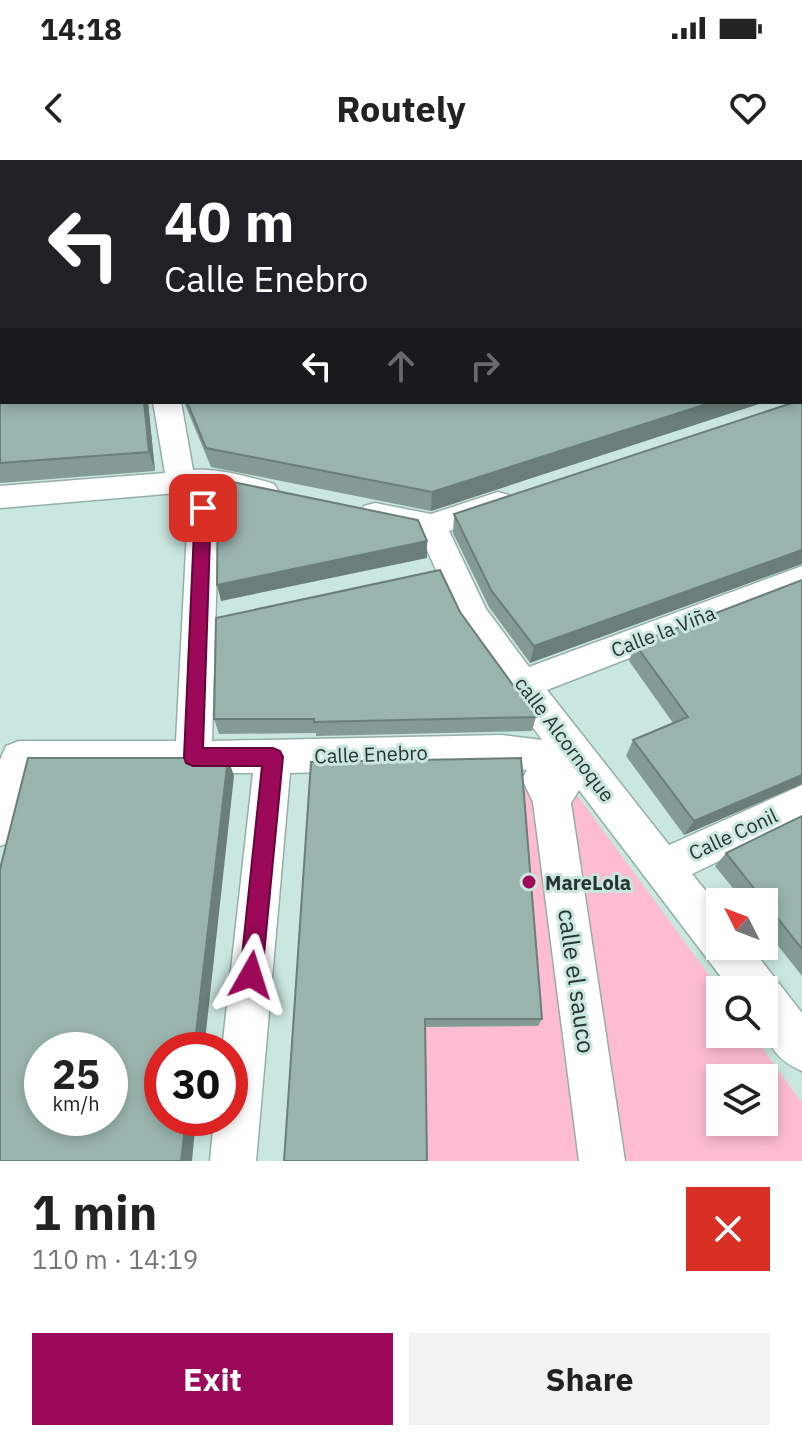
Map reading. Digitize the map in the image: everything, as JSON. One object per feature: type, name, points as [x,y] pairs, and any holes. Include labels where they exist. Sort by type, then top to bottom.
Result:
[{"type":"street","points":[[168,404],[192,481],[216,619],[193,757]]},
{"type":"street","points":[[0,497],[192,481],[291,497]]},
{"type":"street","points":[[353,510],[431,525],[520,496]]},
{"type":"street","name":"calle Alcornoque","points":[[431,525],[437,572],[578,760],[706,923]]},
{"type":"street","name":"Calle la Viña","points":[[524,684],[802,578]]},
{"type":"street","name":"Calle Enebro","points":[[0,828],[19,757],[273,757],[501,751],[578,760]]},
{"type":"street","name":"calle el sauco","points":[[528,754],[552,800],[602,1161]]},
{"type":"street","points":[[233,1161],[273,757]]},
{"type":"street","points":[[552,800],[578,760]]},
{"type":"street","name":"Calle Conil","points":[[664,867],[802,802]]},
{"type":"street","name":"calle Alcornoque","points":[[734,960],[746,976]]},
{"type":"street","points":[[778,1017],[802,1049]]},
{"type":"shaded area","points":[[518,779],[546,779],[577,795],[710,976],[706,976],[706,1048],[762,1048],[774,1064],[706,1064],[706,1136],[778,1136],[778,1070],[802,1103],[802,1161],[426,1161],[425,1027],[538,1026]]},
{"type":"building","points":[[0,404],[144,404],[149,452],[0,463]]},
{"type":"building","points":[[188,404],[707,404],[432,492],[206,448]]},
{"type":"building","points":[[789,404],[802,404],[802,550],[534,646],[491,590],[454,514]]},
{"type":"building","points":[[218,479],[418,520],[427,541],[217,585]]},
{"type":"building","points":[[440,570],[460,612],[536,717],[314,722],[314,719],[214,719],[216,618]]},
{"type":"building","points":[[802,580],[802,775],[694,821],[633,740],[688,717],[635,644]]},
{"type":"building","points":[[28,758],[228,758],[196,1032],[144,1032],[144,1136],[184,1136],[181,1161],[0,1161],[0,869]]},
{"type":"building","points":[[521,758],[542,1019],[425,1019],[427,1161],[284,1161],[311,762]]},
{"type":"building","points":[[802,816],[802,949],[778,919],[778,888],[754,888],[726,853]]},
{"type":"place","name":"MareLola","points":[[529,882]]},
{"type":"route","points":[[203,508],[201,622],[193,757],[273,757],[251,975]]}]
